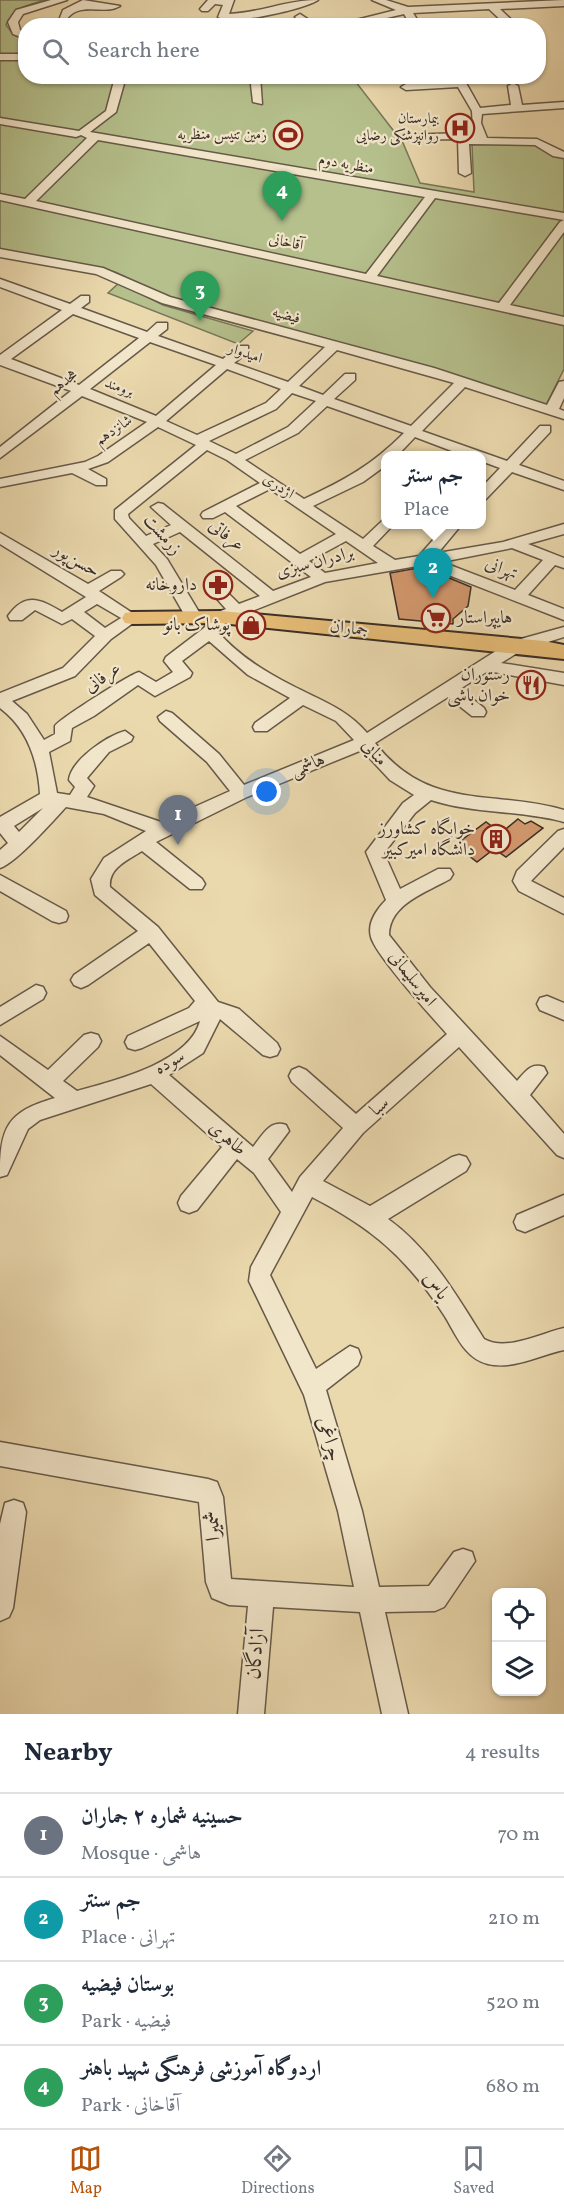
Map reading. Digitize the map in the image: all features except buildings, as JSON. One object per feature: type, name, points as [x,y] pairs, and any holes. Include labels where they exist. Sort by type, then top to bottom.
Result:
[{"type":"main road","name":"جماران","points":[[132,618],[194,617],[544,648],[564,652]]},
{"type":"street","points":[[18,33],[13,22],[19,12],[62,0]]},
{"type":"street","points":[[239,18],[313,0]]},
{"type":"street","points":[[377,0],[407,10],[412,18]]},
{"type":"street","points":[[205,9],[212,1],[229,1],[223,18]]},
{"type":"street","points":[[92,2],[100,16]]},
{"type":"street","points":[[63,18],[66,12],[92,2],[115,6]]},
{"type":"street","points":[[377,18],[407,10],[492,7],[536,2],[564,3]]},
{"type":"street","points":[[244,6],[250,16]]},
{"type":"street","points":[[492,7],[504,18]]},
{"type":"street","points":[[340,13],[350,18]]},
{"type":"street","points":[[0,57],[18,57]]},
{"type":"street","points":[[28,203],[86,134],[111,112],[119,84]]},
{"type":"street","points":[[256,84],[258,102]]},
{"type":"street","points":[[406,87],[424,84]]},
{"type":"street","points":[[459,84],[477,111],[481,136]]},
{"type":"street","points":[[513,86],[517,107]]},
{"type":"street","points":[[477,111],[564,105]]},
{"type":"street","name":"منظریه دوم","points":[[0,121],[564,217]]},
{"type":"street","points":[[405,138],[481,136],[537,142],[556,154],[564,155]]},
{"type":"street","points":[[463,138],[465,173]]},
{"type":"street","points":[[369,278],[432,195]]},
{"type":"street","name":"آقاخانی","points":[[0,196],[564,321]]},
{"type":"street","points":[[502,307],[564,224]]},
{"type":"street","name":"فیضیه","points":[[0,253],[99,271],[166,300],[464,382],[557,413]]},
{"type":"street","points":[[101,288],[117,277]]},
{"type":"street","name":"امیدوار","points":[[0,283],[466,451]]},
{"type":"street","points":[[0,361],[85,299]]},
{"type":"street","name":"هجدهم","points":[[0,454],[162,326]]},
{"type":"street","points":[[202,442],[271,406],[334,346]]},
{"type":"street","name":"شانزدهم","points":[[0,483],[74,468],[103,459],[157,422],[243,349]]},
{"type":"street","name":"برومند","points":[[0,361],[157,422]]},
{"type":"street","points":[[237,459],[293,430],[350,377]]},
{"type":"street","points":[[393,451],[464,382]]},
{"type":"street","points":[[557,413],[564,385]]},
{"type":"street","name":"اژدری","points":[[157,422],[237,459],[391,565]]},
{"type":"street","points":[[486,490],[545,429]]},
{"type":"street","name":"زرمشت","points":[[194,617],[162,562],[122,519],[120,513],[123,508],[202,442]]},
{"type":"street","name":"امیدوار","points":[[486,458],[562,482]]},
{"type":"street","points":[[305,504],[363,476],[381,462]]},
{"type":"street","points":[[74,468],[101,482]]},
{"type":"street","points":[[208,515],[271,483]]},
{"type":"street","points":[[226,506],[322,578]]},
{"type":"street","name":"عرفاتی","points":[[158,507],[269,596]]},
{"type":"street","points":[[145,542],[182,526]]},
{"type":"street","points":[[365,545],[383,529]]},
{"type":"street","points":[[424,560],[451,529]]},
{"type":"street","name":"برادران سبزی","points":[[223,620],[269,596],[322,578],[512,543],[564,529]]},
{"type":"street","points":[[298,561],[347,534]]},
{"type":"street","name":"حسن‌پور","points":[[0,538],[132,618]]},
{"type":"street","points":[[512,543],[558,561],[518,597]]},
{"type":"street","name":"تهرانی","points":[[424,560],[564,615]]},
{"type":"street","points":[[16,616],[34,603],[62,619],[74,613],[116,574]]},
{"type":"street","name":"منایی","points":[[214,587],[223,620],[222,647],[241,664],[342,717],[352,725],[363,743],[384,767],[406,783],[426,794],[563,814]]},
{"type":"street","points":[[74,613],[105,635]]},
{"type":"street","points":[[0,700],[69,672],[105,635],[132,618]]},
{"type":"street","name":"عرفانی","points":[[42,748],[64,737],[63,726],[67,722],[86,713],[123,685],[139,678],[155,690],[184,673],[172,661],[223,620]]},
{"type":"street","points":[[544,648],[564,632]]},
{"type":"street","name":"هاشمی","points":[[151,932],[101,890],[100,879],[110,863],[161,830],[241,793],[363,743],[516,646],[564,632]]},
{"type":"street","points":[[483,665],[564,679]]},
{"type":"street","points":[[448,688],[478,712]]},
{"type":"street","points":[[261,727],[303,697]]},
{"type":"street","points":[[0,700],[13,708],[42,748],[62,800]]},
{"type":"street","points":[[166,717],[213,758],[241,793]]},
{"type":"street","points":[[19,844],[3,824],[62,800],[85,786],[77,778],[103,748],[125,737]]},
{"type":"street","points":[[426,794],[409,808],[375,852],[396,901],[444,874]]},
{"type":"street","points":[[62,800],[106,807],[161,830]]},
{"type":"street","points":[[0,861],[62,800]]},
{"type":"street","points":[[564,836],[523,876],[522,881],[525,886],[564,908]]},
{"type":"street","points":[[143,843],[196,884]]},
{"type":"street","points":[[0,882],[59,916]]},
{"type":"street","name":"امیرسلیمانی","points":[[396,901],[382,916],[378,926],[380,937],[458,1036],[518,1094],[564,1149]]},
{"type":"street","points":[[81,980],[151,932],[209,1005],[232,1015],[270,1050]]},
{"type":"street","points":[[0,1017],[36,993]]},
{"type":"street","points":[[135,1042],[196,1014],[209,1005]]},
{"type":"street","name":"سوده","points":[[0,1168],[21,1123],[34,1113],[153,1073],[188,1056],[205,1036],[209,1005]]},
{"type":"street","name":"سبا","points":[[308,1184],[357,1127],[458,1036]]},
{"type":"street","points":[[50,1082],[91,1041]]},
{"type":"street","points":[[0,1044],[74,1101]]},
{"type":"street","name":"طاهری","points":[[153,1073],[254,1161],[293,1211]]},
{"type":"street","points":[[518,1094],[537,1073]]},
{"type":"street","points":[[299,1076],[357,1127]]},
{"type":"street","points":[[254,1161],[279,1131]]},
{"type":"street","points":[[189,1203],[235,1146]]},
{"type":"street","points":[[370,1218],[459,1164]]},
{"type":"street","name":"چراغی","points":[[308,1184],[259,1274],[260,1281],[312,1386],[348,1504],[395,1714]]},
{"type":"street","name":"یاس","points":[[308,1184],[370,1218],[391,1235],[435,1281],[476,1347],[485,1354],[497,1356],[564,1339]]},
{"type":"street","points":[[525,1222],[564,1205]]},
{"type":"street","points":[[312,1386],[350,1357]]},
{"type":"street","name":"شمیرا","points":[[0,1454],[208,1491],[221,1589],[262,1594],[368,1600],[435,1598],[464,1561]]},
{"type":"street","points":[[0,1608],[14,1512]]},
{"type":"street","name":"آزادگان","points":[[251,1714],[262,1594]]},
{"type":"green space","points":[[0,0],[45,0],[17,10],[6,25],[12,33],[18,36],[18,84],[357,84],[403,143],[420,183],[474,192],[472,144],[535,145],[553,156],[564,157],[564,369],[546,405],[170,298],[115,272],[0,250]]},
{"type":"green space","points":[[119,283],[163,305],[253,331],[238,344],[108,293]]},
{"type":"place","name":"بیمارستان روانپزشکی رضایی","points":[[460,128]]},
{"type":"place","name":"زمین تنیس منظریه","points":[[288,135]]},
{"type":"place","name":"اردوگاه آموزشی فرهنگی شهید باهنر","points":[[282,221]]},
{"type":"place","name":"بوستان فیضیه","points":[[200,321]]},
{"type":"place","name":"داروخانه","points":[[218,585]]},
{"type":"place","name":"جم سنتر","points":[[433,598]]},
{"type":"place","name":"هایپراستار","points":[[436,618]]},
{"type":"place","name":"پوشاک بانو","points":[[251,625]]},
{"type":"place","name":"رستوران خوان باشی","points":[[531,685]]},
{"type":"place","name":"خوابگاه کشاورز دانشگاه امیرکبیر","points":[[496,839]]},
{"type":"place","name":"حسینیه شماره ۲ جماران","points":[[178,845]]}]
